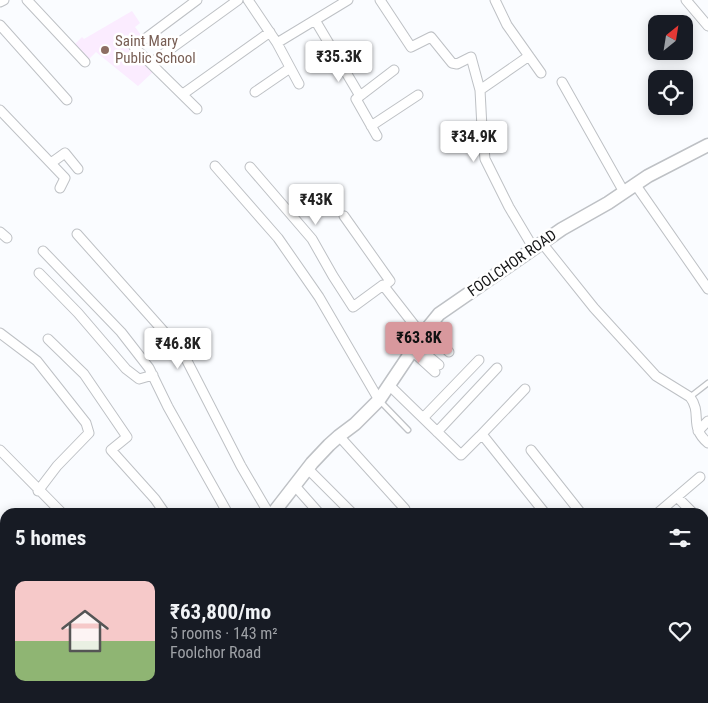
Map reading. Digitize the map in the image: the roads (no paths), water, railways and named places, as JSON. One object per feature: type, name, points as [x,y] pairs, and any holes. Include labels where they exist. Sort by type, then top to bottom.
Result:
[{"type":"street","points":[[0,2],[4,0]]},
{"type":"street","points":[[27,0],[85,62]]},
{"type":"street","points":[[197,0],[134,46],[197,109]]},
{"type":"street","points":[[151,63],[238,0]]},
{"type":"street","points":[[248,0],[270,32],[299,84]]},
{"type":"street","points":[[276,43],[348,0]]},
{"type":"street","points":[[380,0],[411,47],[432,37],[452,63],[456,64],[471,57],[480,90],[485,159],[509,207],[538,246],[656,376],[690,397],[696,405],[698,431],[700,436],[708,443]]},
{"type":"street","points":[[495,0],[507,25],[542,73]]},
{"type":"street","points":[[686,0],[708,26]]},
{"type":"street","points":[[315,20],[360,96]]},
{"type":"street","points":[[0,25],[67,100]]},
{"type":"street","points":[[183,94],[270,32]]},
{"type":"street","points":[[480,90],[530,56]]},
{"type":"street","points":[[255,92],[290,68]]},
{"type":"street","points":[[377,136],[356,99],[394,70]]},
{"type":"street","points":[[562,82],[624,192]]},
{"type":"street","points":[[371,126],[418,95]]},
{"type":"street","points":[[0,110],[65,178],[60,188]]},
{"type":"street","name":"FOOLCHOR ROAD","points":[[278,508],[308,469],[339,436],[355,424],[379,400],[419,340],[440,314],[562,229],[669,164],[708,146]]},
{"type":"street","points":[[51,163],[65,153],[78,169]]},
{"type":"street","points":[[215,166],[278,238],[319,297],[379,400]]},
{"type":"street","points":[[250,167],[312,239],[353,307],[390,281],[344,216]]},
{"type":"street","points":[[635,184],[708,289]]},
{"type":"street","points":[[77,234],[183,353],[241,466],[272,508]]},
{"type":"street","points":[[43,251],[121,332],[149,368],[168,407],[225,508]]},
{"type":"street","points":[[39,273],[78,313],[126,369],[140,379],[152,375]]},
{"type":"street","points":[[384,286],[437,368]]},
{"type":"street","points":[[0,333],[37,362],[86,423],[89,433],[57,466],[38,491]]},
{"type":"street","points":[[48,339],[84,374],[127,437],[111,450],[156,499],[162,508]]},
{"type":"street","points":[[419,340],[450,352]]},
{"type":"street","points":[[423,418],[479,360]]},
{"type":"street","points":[[437,432],[497,368]]},
{"type":"street","points":[[389,385],[461,455],[525,389]]},
{"type":"street","points":[[698,431],[708,421]]},
{"type":"street","points":[[339,436],[404,508]]},
{"type":"street","points":[[480,436],[486,438],[541,508]]},
{"type":"street","points":[[0,450],[56,508]]},
{"type":"street","points":[[531,450],[577,508]]},
{"type":"street","points":[[308,469],[346,508]]},
{"type":"street","points":[[664,508],[700,478]]},
{"type":"street","points":[[295,486],[314,508]]},
{"type":"street","points":[[677,497],[688,508]]},
{"type":"lane","points":[[690,397],[708,383]]},
{"type":"lane","points":[[379,400],[408,430]]},
{"type":"place","name":"Saint Mary Public School","points":[[105,50]]}]
